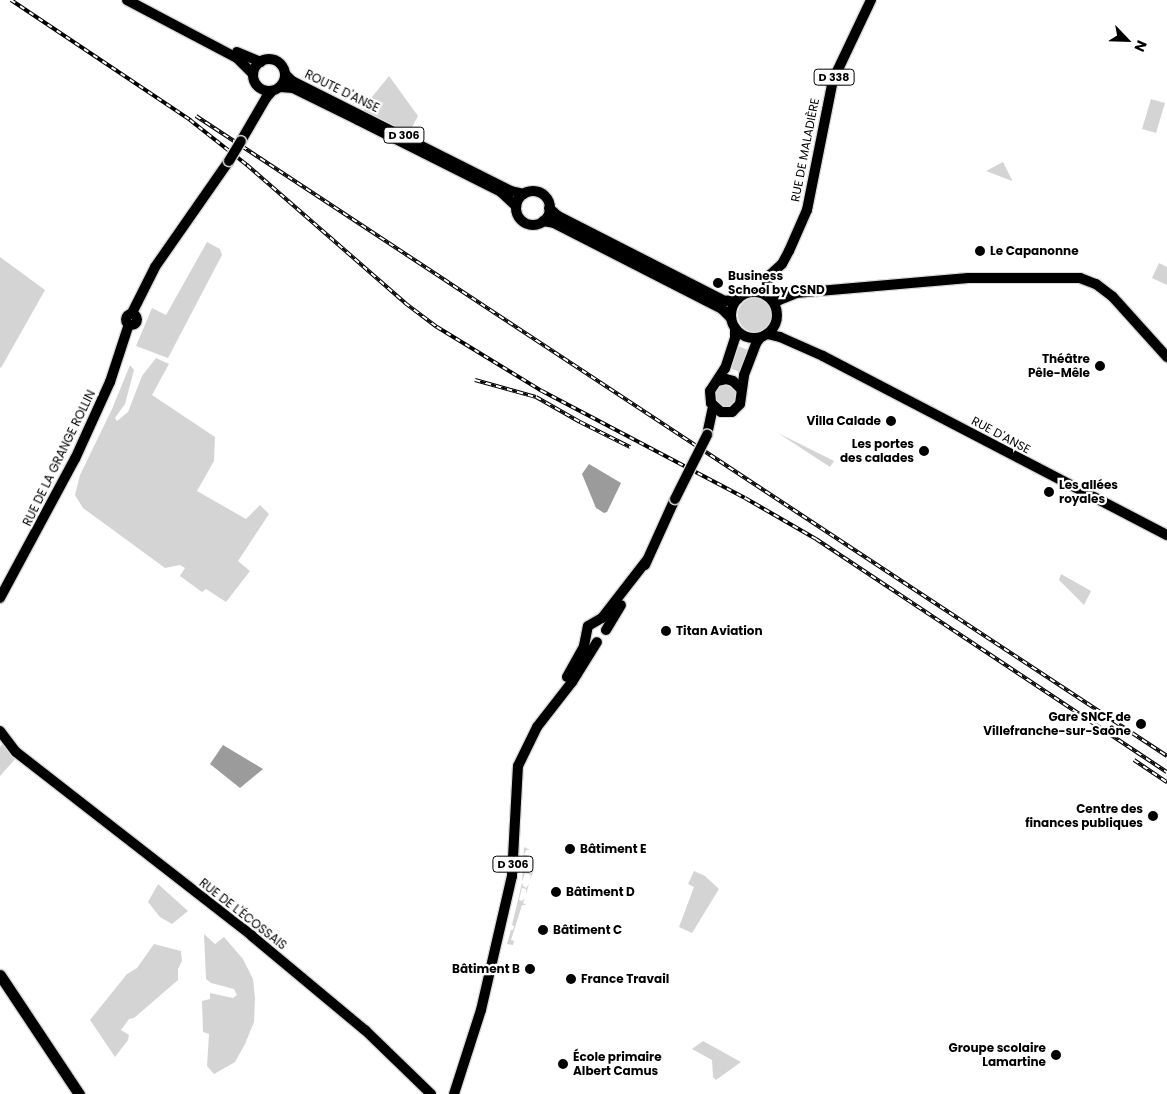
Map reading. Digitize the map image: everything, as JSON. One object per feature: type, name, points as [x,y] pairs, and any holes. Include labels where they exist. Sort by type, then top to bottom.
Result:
[{"type":"highway","points":[[0,976],[79,1094]]},
{"type":"main road","points":[[127,0],[230,54],[246,66],[263,90],[276,89]]},
{"type":"main road","points":[[139,0],[250,59],[261,62],[275,60],[282,66],[285,74],[276,89],[266,98],[242,139]]},
{"type":"main road","name":"RUE DE MALADIÈRE","points":[[769,298],[767,283],[770,275],[782,264],[807,210],[833,80],[871,0]]},
{"type":"main road","points":[[242,139],[256,104],[254,79],[261,62]]},
{"type":"main road","name":"ROUTE D'ANSE","points":[[285,74],[292,81],[511,191],[524,194]]},
{"type":"main road","name":"ROUTE D'ANSE","points":[[276,89],[293,88],[501,192],[516,206]]},
{"type":"main road","name":"RUE DE LA GRANGE ROLLIN","points":[[0,598],[75,458],[110,382],[129,324],[125,318],[128,314],[132,313],[155,268],[230,161],[242,139]]},
{"type":"main road","points":[[764,336],[746,337],[722,309],[554,223],[543,221],[534,225],[525,223],[519,218],[516,206],[524,194],[532,192],[542,194],[549,208],[558,216],[725,301],[738,299],[753,292],[779,300],[796,294],[968,278],[1080,278],[1096,284],[1113,297],[1167,357]]},
{"type":"main road","points":[[543,221],[549,208]]},
{"type":"main road","name":"RUE DE MALADIÈRE","points":[[753,292],[789,251]]},
{"type":"main road","points":[[777,314],[788,301],[811,293]]},
{"type":"main road","points":[[713,406],[725,412],[732,412],[739,406],[742,399],[741,389],[744,375],[756,343],[776,325],[777,314],[769,298]]},
{"type":"main road","points":[[707,435],[713,406],[710,391],[718,381],[734,342],[732,308],[738,299]]},
{"type":"main road","name":"RUE D'ANSE","points":[[776,325],[823,356]]},
{"type":"main road","name":"RUE D'ANSE","points":[[764,336],[780,337],[823,356],[1167,535]]},
{"type":"main road","points":[[718,381],[726,379],[733,381],[741,389]]},
{"type":"main road","points":[[647,560],[602,618],[588,626],[587,636],[591,641],[597,642],[605,638],[606,630],[614,614],[639,577],[707,435],[725,412]]},
{"type":"main road","points":[[595,622],[601,623],[606,630]]},
{"type":"main road","name":"D 306","points":[[454,1094],[481,1010],[512,876],[518,766],[528,743],[556,700],[584,646],[587,636]]},
{"type":"main road","name":"D 306","points":[[556,700],[572,682],[597,642]]},
{"type":"main road","name":"RUE DE L'ÉCOSSAIS","points":[[0,724],[20,751],[40,770]]},
{"type":"main road","name":"RUE DE L'ÉCOSSAIS","points":[[0,731],[16,752],[315,988],[365,1030],[426,1092]]},
{"type":"main road","name":"D 306","points":[[447,1094],[465,1047],[473,1033]]},
{"type":"shaded area","points":[[389,76],[418,116],[407,137],[359,113]]},
{"type":"shaded area","points":[[1151,99],[1165,103],[1156,133],[1142,129]]},
{"type":"shaded area","points":[[1003,162],[1012,180],[1012,181],[986,171]]},
{"type":"shaded area","points":[[207,242],[220,249],[222,255],[168,358],[136,346],[152,308],[166,315]]},
{"type":"shaded area","points":[[0,257],[45,290],[1,368],[0,367]]},
{"type":"shaded area","points":[[1159,263],[1167,267],[1167,285],[1152,278]]},
{"type":"shaded area","points":[[755,298],[762,299],[767,303],[771,308],[771,322],[767,327],[762,331],[755,332],[748,331],[743,327],[739,322],[738,315],[739,308],[743,303],[748,299]]},
{"type":"shaded area","points":[[738,346],[748,350],[740,372],[730,368]]},
{"type":"shaded area","points":[[156,358],[169,364],[152,395],[215,437],[214,461],[197,491],[246,519],[260,505],[269,514],[238,561],[250,571],[226,602],[206,589],[202,592],[180,576],[185,568],[180,565],[165,568],[83,508],[75,495],[80,475],[112,409],[130,365],[134,370],[125,404],[115,418],[117,421],[128,412],[142,376]]},
{"type":"shaded area","points":[[726,384],[731,385],[737,391],[737,401],[731,407],[726,408],[721,407],[715,401],[714,396],[715,391],[721,385]]},
{"type":"shaded area","points":[[778,433],[834,461],[830,467]]},
{"type":"shaded area","points":[[589,464],[621,483],[607,512],[604,513],[596,508],[582,474]]},
{"type":"shaded area","points":[[1061,574],[1091,591],[1084,605],[1059,580]]},
{"type":"shaded area","points":[[3,743],[17,757],[0,776],[0,747]]},
{"type":"shaded area","points":[[223,745],[263,769],[240,788],[210,764]]},
{"type":"shaded area","points":[[524,847],[530,850],[526,850],[524,855],[528,856],[524,871],[531,873],[534,870],[530,880],[531,875],[525,873],[522,882]]},
{"type":"shaded area","points":[[694,871],[705,876],[719,889],[692,933],[679,927],[694,887],[688,884]]},
{"type":"shaded area","points":[[522,882],[526,888],[529,884],[526,894],[526,889],[522,888],[519,900],[522,901],[525,898],[523,903],[526,905],[522,905],[511,940],[514,941],[513,945],[507,944],[514,926],[512,925]]},
{"type":"shaded area","points":[[158,884],[188,911],[172,924],[160,917],[148,902]]},
{"type":"shaded area","points":[[204,934],[215,944],[224,937],[243,959],[253,979],[255,998],[254,1022],[245,1044],[235,1062],[214,1074],[207,1066],[209,1034],[203,1032],[202,1001],[210,999],[210,993],[233,998],[237,995],[234,989],[211,983],[206,979]]},
{"type":"shaded area","points":[[154,944],[181,951],[182,961],[178,969],[178,980],[134,1018],[129,1019],[121,1030],[129,1035],[128,1040],[115,1057],[90,1020],[127,974],[137,968]]},
{"type":"shaded area","points":[[703,1041],[741,1062],[716,1080],[713,1077],[712,1060],[692,1049]]},
{"type":"railway","points":[[11,0],[190,120],[247,165],[405,303],[437,327],[542,391],[745,498],[816,539],[1167,772]]},
{"type":"railway","points":[[196,116],[1167,756]]},
{"type":"railway","points":[[475,380],[536,397],[630,447]]},
{"type":"railway","points":[[1134,760],[1167,782]]},
{"type":"place","name":"Le Capanonne","points":[[980,251]]},
{"type":"place","name":"Business School by CSND","points":[[718,283]]},
{"type":"place","name":"Théâtre Pêle-Mêle","points":[[1100,366]]},
{"type":"place","name":"Villa Calade","points":[[891,421]]},
{"type":"place","name":"Les portes des calades","points":[[924,451]]},
{"type":"place","name":"Les allées royales","points":[[1049,492]]},
{"type":"place","name":"Titan Aviation","points":[[666,631]]},
{"type":"place","name":"Gare SNCF de Villefranche-sur-Saône","points":[[1141,724]]},
{"type":"place","name":"Centre des finances publiques","points":[[1153,816]]},
{"type":"place","name":"Bâtiment E","points":[[570,849]]},
{"type":"place","name":"Bâtiment D","points":[[556,892]]},
{"type":"place","name":"Bâtiment C","points":[[543,930]]},
{"type":"place","name":"Bâtiment B","points":[[530,969]]},
{"type":"place","name":"France Travail","points":[[571,979]]},
{"type":"place","name":"Groupe scolaire Lamartine","points":[[1056,1055]]},
{"type":"place","name":"École primaire Albert Camus","points":[[563,1064]]}]
